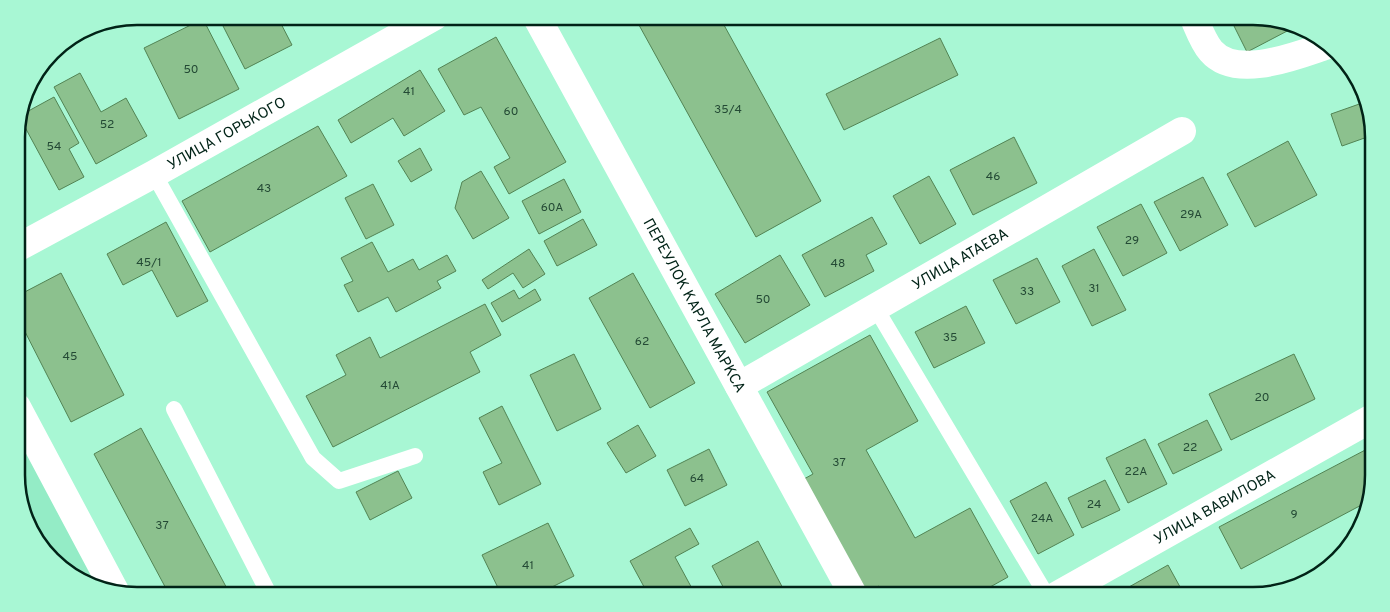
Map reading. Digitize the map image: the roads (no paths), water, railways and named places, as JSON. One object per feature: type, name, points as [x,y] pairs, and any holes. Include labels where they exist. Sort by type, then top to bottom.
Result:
[{"type":"street","name":"УЛИЦА ГОРЬКОГО","points":[[25,244],[154,174],[419,25]]},
{"type":"street","name":"ПЕРЕУЛОК КАРЛА МАРКСА","points":[[541,25],[849,587]]},
{"type":"street","points":[[1198,25],[1211,52],[1236,65],[1266,64],[1320,48]]},
{"type":"street","name":"УЛИЦА АТАЕВА","points":[[739,386],[1182,131]]},
{"type":"street","points":[[25,422],[111,584]]},
{"type":"street","name":"УЛИЦА ВАВИЛОВА","points":[[1072,587],[1365,423]]},
{"type":"lane","points":[[154,174],[313,458],[339,481],[415,456]]},
{"type":"lane","points":[[875,307],[1042,587]]},
{"type":"lane","points":[[174,409],[265,587]]}]
